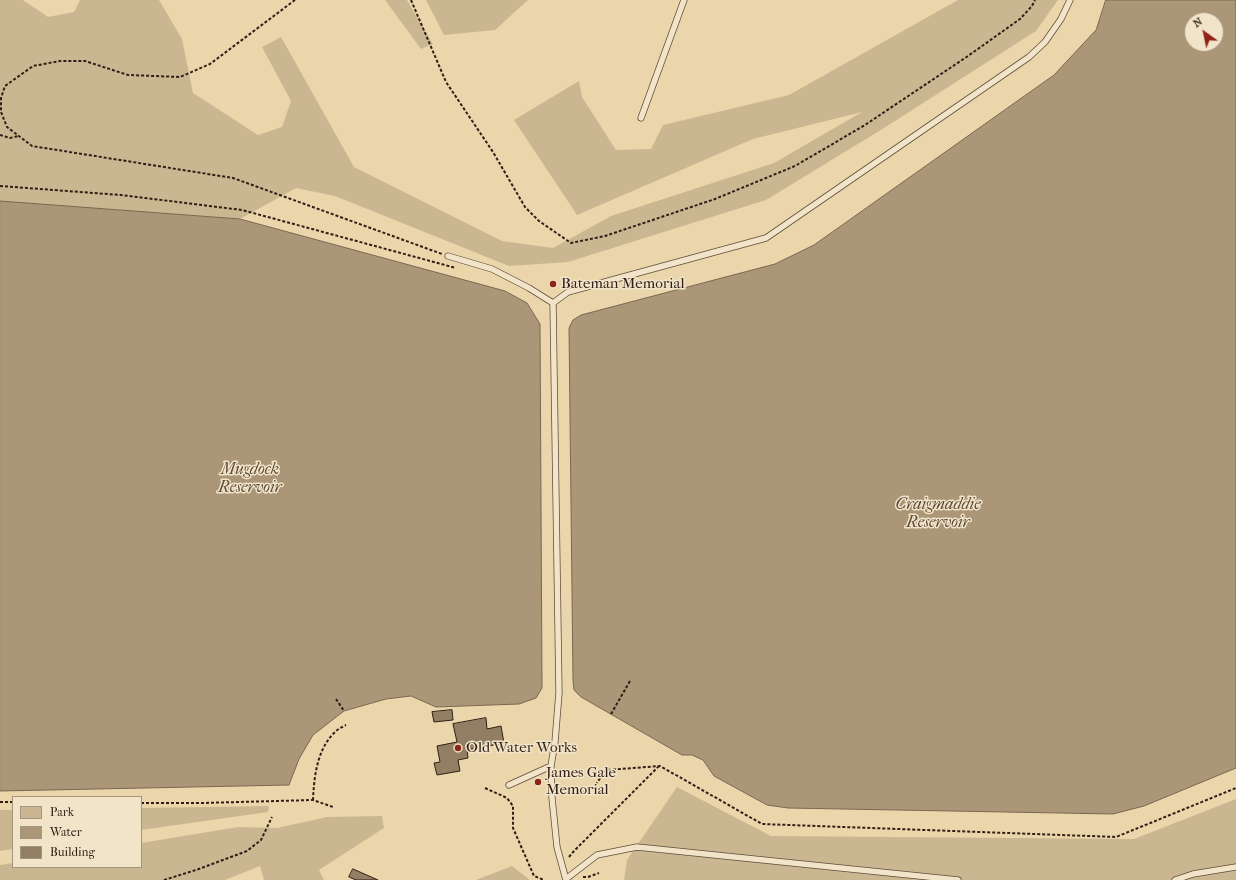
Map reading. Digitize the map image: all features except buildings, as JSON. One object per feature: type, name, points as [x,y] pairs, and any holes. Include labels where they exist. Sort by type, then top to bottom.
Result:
[{"type":"lane","points":[[641,118],[684,0]]},
{"type":"lane","points":[[552,303],[568,292],[766,238],[1029,57],[1045,42],[1061,19],[1070,0]]},
{"type":"lane","points":[[448,256],[492,269],[529,288],[552,303]]},
{"type":"lane","points":[[552,303],[559,693],[556,742],[551,766],[552,798],[557,848],[566,879],[597,855],[637,847],[958,880]]},
{"type":"lane","points":[[509,785],[551,766]]},
{"type":"lane","points":[[1175,880],[1193,874],[1236,867]]},
{"type":"path","points":[[296,0],[210,64],[180,76],[128,75],[84,61],[60,61],[33,66],[5,86],[1,98],[1,112],[7,127],[32,146],[233,178],[448,256]]},
{"type":"path","points":[[411,0],[446,82],[493,152],[525,208],[539,221],[571,243],[605,236],[715,199],[795,166],[865,125],[968,56],[1020,19],[1032,6],[1035,0]]},
{"type":"path","points":[[0,135],[10,138],[18,136]]},
{"type":"path","points":[[0,186],[121,195],[242,210],[456,268]]},
{"type":"path","points":[[611,714],[630,681]]},
{"type":"path","points":[[336,699],[344,711]]},
{"type":"path","points":[[313,800],[314,779],[324,746],[335,732],[346,725]]},
{"type":"path","points":[[562,866],[574,851],[660,766]]},
{"type":"path","points":[[552,798],[563,788],[581,794],[594,787],[606,770],[660,766],[762,824],[1116,837],[1236,788]]},
{"type":"path","points":[[485,788],[507,798],[513,806],[513,828],[534,876],[544,880]]},
{"type":"path","points":[[142,803],[313,800],[333,807]]},
{"type":"path","points":[[0,802],[12,802]]},
{"type":"path","points":[[164,880],[247,852],[261,840],[272,817]]},
{"type":"green space","points":[[0,0],[23,0],[48,17],[74,12],[80,0],[159,0],[182,39],[193,93],[258,135],[282,127],[291,101],[262,47],[281,37],[354,167],[502,241],[553,248],[611,216],[774,163],[862,112],[753,139],[577,215],[514,120],[579,81],[582,97],[616,150],[651,149],[663,125],[789,95],[958,0],[1058,0],[1036,31],[884,128],[766,200],[568,262],[509,266],[335,196],[296,188],[240,219],[0,201]]},
{"type":"green space","points":[[385,0],[407,0],[433,44],[421,49]]},
{"type":"green space","points":[[426,0],[528,0],[495,30],[444,35]]},
{"type":"green space","points":[[677,787],[771,836],[1134,839],[1236,799],[1236,880],[624,880],[627,860]]},
{"type":"green space","points":[[269,806],[268,812],[142,830],[142,808]]},
{"type":"green space","points":[[0,810],[12,810],[12,849],[0,851]]},
{"type":"green space","points":[[382,816],[384,828],[319,870],[324,880],[264,880],[260,866],[225,880],[0,880],[0,865],[12,863],[12,868],[142,868],[142,843],[238,827],[277,828],[327,817]]},
{"type":"green space","points":[[512,866],[530,880],[476,880]]},
{"type":"water","name":"Craigmaddie Reservoir","points":[[1106,0],[1236,0],[1236,768],[1144,806],[1113,814],[788,808],[767,805],[714,776],[703,760],[692,755],[682,755],[581,697],[574,690],[569,328],[573,320],[581,315],[775,264],[814,245],[1054,75],[1096,30]]},
{"type":"water","name":"Mugdock Reservoir","points":[[0,201],[240,219],[505,291],[527,303],[540,324],[542,688],[536,698],[519,704],[436,707],[411,696],[386,699],[344,711],[313,735],[299,759],[289,785],[0,791]]},
{"type":"place","name":"Bateman Memorial","points":[[553,284]]},
{"type":"place","name":"Old Water Works","points":[[458,748]]},
{"type":"place","name":"James Gale Memorial","points":[[538,782]]}]
